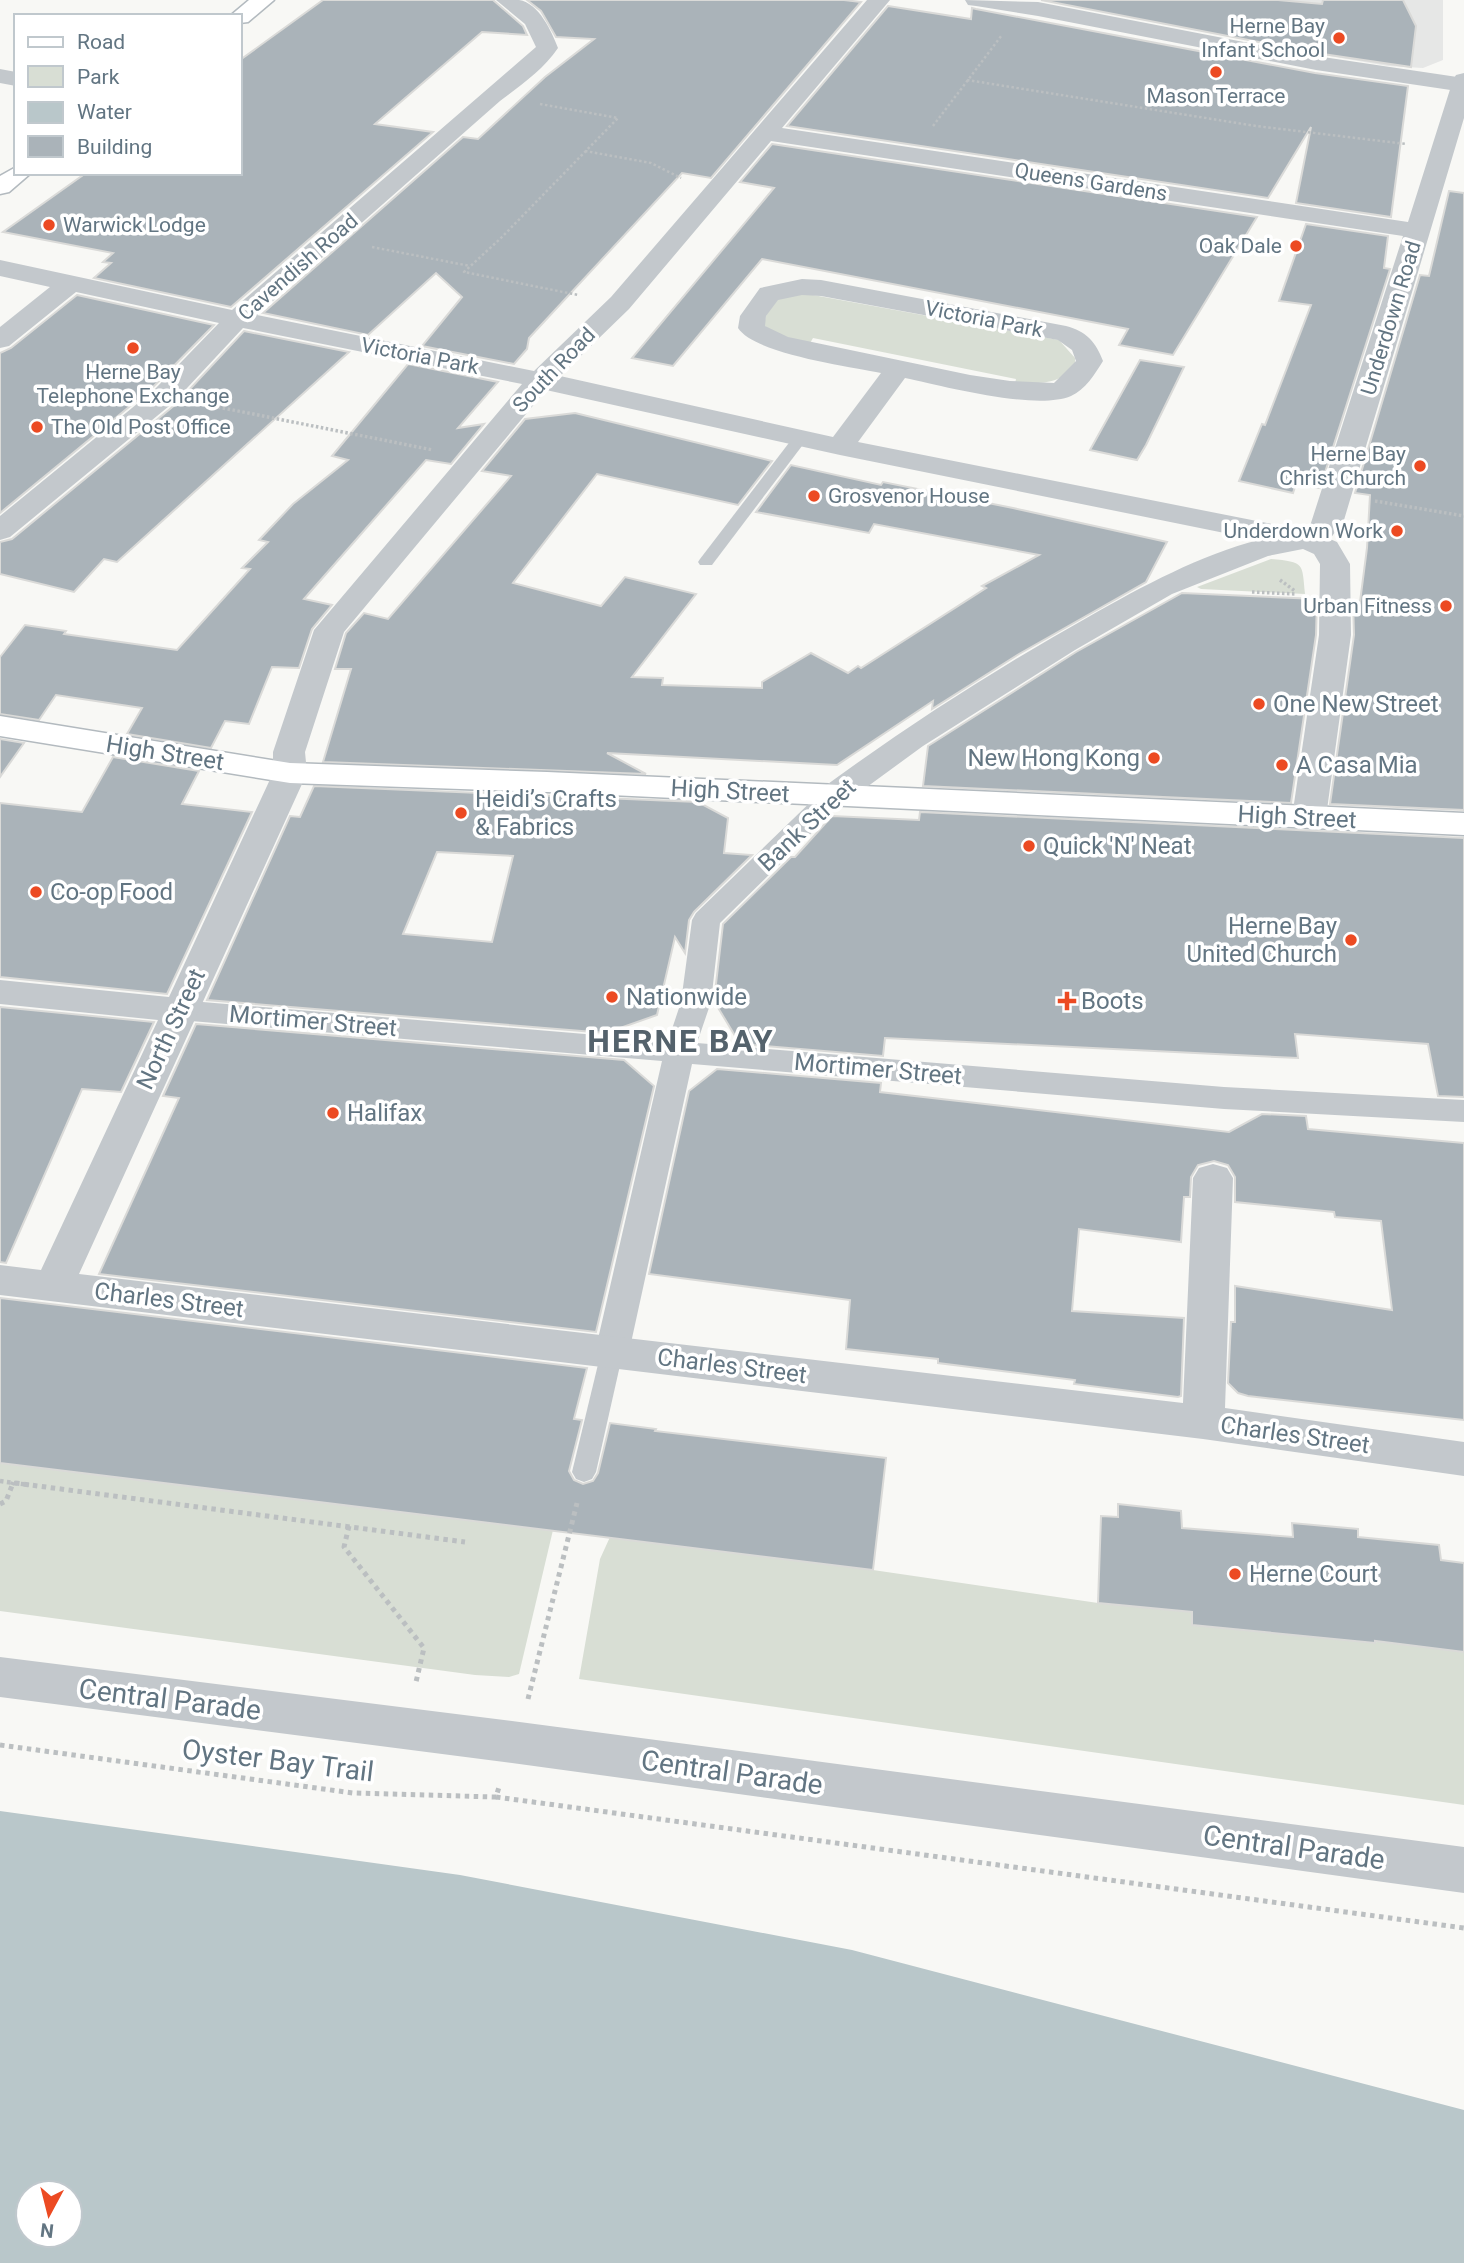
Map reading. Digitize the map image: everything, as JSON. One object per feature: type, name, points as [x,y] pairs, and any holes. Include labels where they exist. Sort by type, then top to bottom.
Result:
[{"type":"main road","points":[[242,16],[263,0]]},
{"type":"main road","points":[[0,187],[16,175]]},
{"type":"main road","name":"High Street","points":[[0,726],[290,773],[1464,824]]},
{"type":"street","name":"Cavendish Road","points":[[0,531],[164,396],[237,319],[492,96],[534,63],[547,48],[541,30],[530,14],[507,0]]},
{"type":"street","name":"South Road","points":[[290,773],[289,752],[329,630],[540,380],[620,303],[879,0]]},
{"type":"street","points":[[976,0],[1315,63],[1464,84]]},
{"type":"street","name":"Underdown Road","points":[[1306,540],[1321,531],[1329,520],[1464,84]]},
{"type":"street","name":"Queens Gardens","points":[[765,133],[1418,232]]},
{"type":"street","name":"Victoria Park","points":[[0,268],[540,380],[840,447],[1306,540]]},
{"type":"street","points":[[0,340],[72,282]]},
{"type":"street","name":"Victoria Park","points":[[802,287],[821,288],[1066,334],[1084,346],[1090,361],[1076,381],[1058,392],[1016,390],[899,368],[781,343],[761,336],[751,328],[753,316],[769,294],[802,287]]},
{"type":"street","points":[[840,447],[899,368]]},
{"type":"street","points":[[1306,540],[1326,548],[1335,564],[1335,635],[1309,817]]},
{"type":"street","name":"Bank Street","points":[[612,1352],[679,1052],[696,1002],[706,920],[833,796],[911,739],[1064,643],[1161,588],[1261,548],[1306,540]]},
{"type":"street","name":"North Street","points":[[53,1287],[290,773]]},
{"type":"street","name":"Mortimer Street","points":[[0,992],[179,1010],[1224,1098],[1464,1111]]},
{"type":"street","points":[[1203,1422],[1213,1178]]},
{"type":"street","name":"Charles Street","points":[[0,1280],[1203,1422],[1464,1460]]},
{"type":"street","name":"Central Parade","points":[[0,1678],[512,1742],[1464,1870]]},
{"type":"lane","points":[[706,562],[800,438]]},
{"type":"lane","points":[[584,1472],[612,1352]]},
{"type":"path","points":[[912,155],[1023,7]]},
{"type":"path","points":[[967,80],[1256,125],[1443,149]]},
{"type":"path","points":[[492,96],[618,118],[464,272],[620,303]]},
{"type":"path","points":[[585,151],[650,163],[674,174],[710,198]]},
{"type":"path","points":[[330,239],[471,267]]},
{"type":"path","points":[[164,396],[475,458]]},
{"type":"path","points":[[1337,495],[1464,516]]},
{"type":"path","points":[[0,1481],[465,1542]]},
{"type":"path","points":[[0,1504],[6,1501],[13,1482]]},
{"type":"path","points":[[496,1797],[529,1697],[574,1518]]},
{"type":"path","points":[[349,1526],[345,1547],[424,1648],[416,1682]]},
{"type":"path","name":"Oyster Bay Trail","points":[[0,1745],[353,1793],[496,1797],[1464,1928]]},
{"type":"shaded area","name":"Herne Bay Infant School","points":[[1043,0],[1443,0],[1443,60],[1423,68],[1388,66]]},
{"type":"green space","points":[[813,295],[1059,340],[1075,358],[1075,367],[1055,380],[1015,384],[1016,379],[813,338],[809,345],[767,330],[764,324],[769,304],[779,298]]},
{"type":"green space","points":[[1271,559],[1290,561],[1300,566],[1305,594],[1197,587]]},
{"type":"green space","points":[[0,1463],[553,1530],[519,1674],[509,1677],[475,1675],[0,1611]]},
{"type":"green space","points":[[610,1537],[873,1570],[1098,1603],[1192,1612],[1192,1625],[1375,1643],[1378,1641],[1464,1652],[1464,1805],[579,1679],[600,1559]]},
{"type":"water","points":[[0,1811],[460,1875],[852,1950],[1464,2110],[1464,2263],[0,2263]]},
{"type":"building","points":[[323,0],[493,0],[523,26],[527,35],[482,32],[375,124],[433,132],[231,307],[94,278],[111,263],[103,262],[113,253],[3,232],[83,175],[242,175],[242,59]]},
{"type":"building","points":[[527,0],[861,2],[711,178],[682,173],[529,338],[527,349],[514,364],[422,346],[462,297],[436,273],[368,335],[263,313],[463,137],[478,139],[545,77],[594,39],[556,37],[541,11]]},
{"type":"building","name":"Herne Bay Infant School","points":[[1041,0],[1278,0],[1322,4],[1323,0],[1403,0],[1416,26],[1411,67],[1316,53]]},
{"type":"building","points":[[888,6],[971,19],[972,8],[1315,73],[1408,86],[1391,217],[1296,203],[1311,127],[1268,198],[787,126]]},
{"type":"building","points":[[772,144],[1257,217],[1173,355],[1119,345],[1128,329],[762,259],[673,366],[632,358],[774,188],[740,182]]},
{"type":"building","points":[[1449,191],[1464,193],[1464,810],[1330,804],[1354,635],[1353,601],[1360,602],[1367,548],[1370,495],[1355,493],[1420,275],[1429,276]]},
{"type":"building","points":[[1306,224],[1388,236],[1384,268],[1390,269],[1320,488],[1296,484],[1293,493],[1239,481],[1262,424],[1265,425],[1311,305],[1279,301]]},
{"type":"building","points":[[77,295],[214,325],[152,388],[0,513],[0,353],[11,348]]},
{"type":"building","points":[[244,331],[349,352],[117,562],[104,559],[74,592],[0,574],[0,542],[12,539],[176,404]]},
{"type":"building","points":[[1140,360],[1184,367],[1146,445],[1137,460],[1090,450]]},
{"type":"building","points":[[408,364],[498,382],[458,428],[484,424],[451,464],[426,460],[304,599],[332,605],[312,629],[299,668],[272,667],[249,724],[225,721],[211,748],[127,734],[142,708],[56,695],[39,720],[0,714],[0,657],[25,625],[66,631],[64,634],[177,650],[250,569],[242,568],[268,542],[259,540],[293,504],[348,460],[332,456]]},
{"type":"building","points":[[575,413],[772,461],[738,505],[597,474],[513,583],[601,606],[625,577],[696,594],[632,677],[663,678],[662,685],[762,688],[762,682],[811,653],[848,673],[858,666],[861,668],[986,588],[982,586],[1039,555],[874,524],[869,533],[756,512],[791,465],[881,485],[883,482],[1013,508],[1167,542],[1146,582],[1019,654],[932,709],[933,701],[837,765],[607,753],[646,774],[323,762],[351,669],[335,669],[346,633],[364,613],[388,619],[511,476],[482,471],[525,419]]},
{"type":"building","points":[[1182,593],[1317,599],[1316,635],[1291,803],[923,786],[928,746],[1076,652]]},
{"type":"building","points":[[0,739],[24,743],[0,777]]},
{"type":"building","points":[[113,757],[199,771],[182,804],[252,812],[167,994],[0,977],[0,803],[82,812]]},
{"type":"building","points":[[314,786],[698,802],[728,818],[724,853],[752,855],[694,912],[689,920],[685,953],[675,937],[657,1015],[606,1033],[207,1000],[290,816],[300,817]],"holes":[[[437,852],[513,856],[492,942],[403,934]]]},
{"type":"building","points":[[920,812],[1464,838],[1464,1097],[1438,1096],[1428,1044],[1295,1034],[1298,1058],[885,1038],[883,1056],[740,1044],[714,1001],[723,924],[791,857],[795,857],[832,816],[919,820]]},
{"type":"building","points":[[0,1007],[154,1022],[121,1092],[82,1089],[6,1263],[0,1262]]},
{"type":"building","points":[[196,1024],[624,1060],[654,1086],[596,1332],[99,1274],[179,1098],[163,1096]]},
{"type":"building","points":[[717,1069],[881,1083],[880,1092],[1229,1132],[1262,1114],[1306,1116],[1308,1129],[1464,1143],[1464,1420],[1248,1396],[1238,1393],[1228,1383],[1231,1322],[1235,1322],[1235,1286],[1392,1310],[1381,1221],[1335,1217],[1334,1212],[1235,1202],[1235,1177],[1228,1165],[1214,1161],[1198,1165],[1191,1177],[1190,1197],[1184,1197],[1181,1242],[1079,1229],[1072,1311],[1184,1318],[1181,1396],[1178,1397],[1074,1384],[1075,1380],[938,1363],[938,1359],[846,1349],[850,1300],[649,1274],[689,1091]]},
{"type":"building","points":[[0,1298],[587,1368],[574,1419],[582,1420],[569,1471],[574,1480],[583,1484],[593,1481],[598,1473],[610,1423],[656,1429],[655,1431],[886,1458],[873,1570],[0,1463]]},
{"type":"building","name":"Herne Court","points":[[1118,1504],[1181,1511],[1182,1528],[1293,1537],[1292,1523],[1358,1529],[1358,1537],[1439,1545],[1441,1560],[1464,1563],[1464,1652],[1375,1641],[1192,1625],[1192,1612],[1098,1603],[1101,1516],[1118,1517]]},
{"type":"place","name":"Herne Bay Infant School","points":[[1339,38]]},
{"type":"place","name":"Mason Terrace","points":[[1216,72]]},
{"type":"place","name":"Warwick Lodge","points":[[49,225]]},
{"type":"place","name":"Oak Dale","points":[[1296,246]]},
{"type":"place","name":"Herne Bay Telephone Exchange","points":[[133,348]]},
{"type":"place","name":"The Old Post Office","points":[[37,427]]},
{"type":"place","name":"Herne Bay Christ Church","points":[[1420,466]]},
{"type":"place","name":"Grosvenor House","points":[[814,496]]},
{"type":"place","name":"Underdown Work","points":[[1397,531]]},
{"type":"place","name":"Urban Fitness","points":[[1446,606]]},
{"type":"place","name":"One New Street","points":[[1259,704]]},
{"type":"place","name":"New Hong Kong","points":[[1154,758]]},
{"type":"place","name":"A Casa Mia","points":[[1282,765]]},
{"type":"place","name":"Heidi’s Crafts & Fabrics","points":[[461,813]]},
{"type":"place","name":"Quick 'N' Neat","points":[[1029,846]]},
{"type":"place","name":"Co-op Food","points":[[36,892]]},
{"type":"place","name":"Herne Bay United Church","points":[[1351,940]]},
{"type":"place","name":"Nationwide","points":[[612,997]]},
{"type":"place","name":"Boots","points":[[1067,1001]]},
{"type":"place","name":"Halifax","points":[[333,1113]]},
{"type":"place","name":"Herne Court","points":[[1235,1574]]},
{"type":"district","name":"HERNE BAY","points":[[681,1041]]}]
